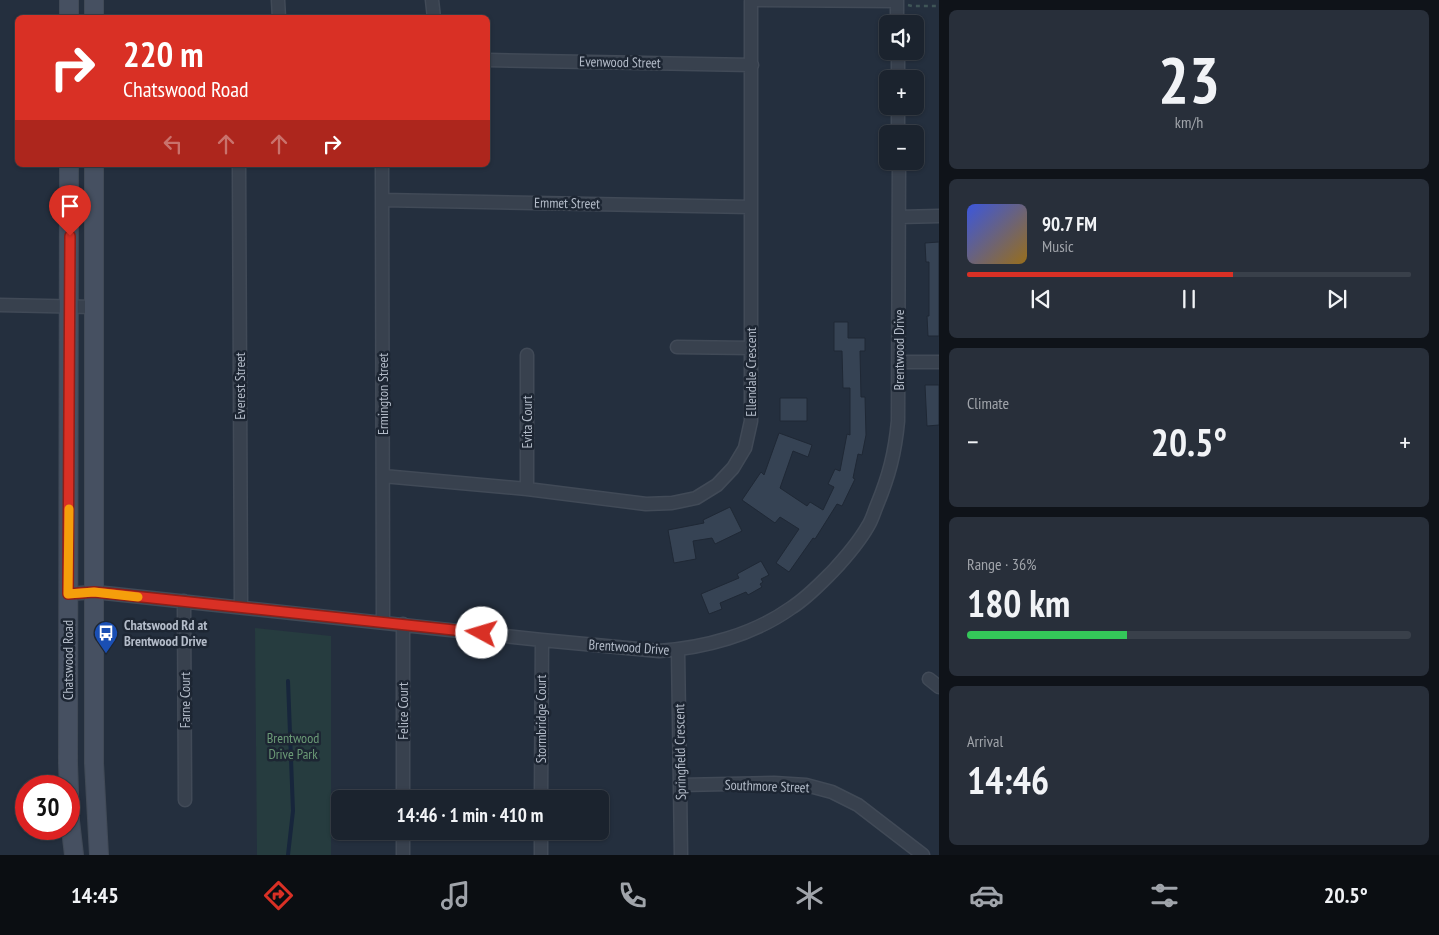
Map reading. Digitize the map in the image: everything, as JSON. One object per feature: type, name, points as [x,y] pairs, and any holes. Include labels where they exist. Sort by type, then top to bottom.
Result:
[{"type":"main road","points":[[68,0],[69,15]]},
{"type":"main road","points":[[94,0],[94,15]]},
{"type":"main road","name":"Chatswood Road","points":[[69,167],[68,763],[70,821],[74,855]]},
{"type":"main road","name":"Chatswood Road","points":[[94,167],[94,763],[99,855]]},
{"type":"street","points":[[278,0],[279,15]]},
{"type":"street","points":[[432,0],[434,15]]},
{"type":"street","points":[[751,0],[897,0],[897,15]]},
{"type":"street","name":"Ellendale Crescent","points":[[383,476],[527,489],[646,504],[672,503],[696,498],[717,485],[733,468],[744,448],[751,421],[751,0]]},
{"type":"street","name":"Evenwood Street","points":[[490,60],[752,65]]},
{"type":"street","name":"Everest Street","points":[[239,167],[241,607]]},
{"type":"street","name":"Ermington Street","points":[[382,167],[383,622]]},
{"type":"street","name":"Brentwood Drive","points":[[68,594],[94,592],[659,651],[678,650],[713,643],[739,635],[790,609],[816,588],[845,558],[869,526],[885,486],[895,450],[898,421],[899,362],[899,170]]},
{"type":"street","name":"Emmet Street","points":[[382,200],[751,207]]},
{"type":"street","points":[[899,217],[939,216]]},
{"type":"street","points":[[0,304],[93,307]]},
{"type":"street","points":[[677,347],[751,348]]},
{"type":"street","name":"Evita Court","points":[[527,355],[527,489]]},
{"type":"street","points":[[899,362],[939,362]]},
{"type":"street","name":"Farne Court","points":[[184,601],[185,800]]},
{"type":"street","name":"Felice Court","points":[[403,624],[403,790]]},
{"type":"street","name":"Stormbridge Court","points":[[541,790],[542,640]]},
{"type":"street","name":"Springfield Crescent","points":[[678,650],[681,855]]},
{"type":"street","name":"Southmore Street","points":[[681,785],[806,784],[832,792],[858,806],[923,855]]},
{"type":"street","points":[[403,840],[403,855]]},
{"type":"street","points":[[540,855],[541,840]]},
{"type":"path","points":[[897,0],[912,6],[939,6]]},
{"type":"green space","name":"Brentwood Drive Park","points":[[255,628],[331,636],[331,855],[257,855]]},
{"type":"building","points":[[939,242],[939,336],[928,336],[929,262],[926,262],[925,243]]},
{"type":"building","points":[[834,322],[848,322],[848,338],[865,338],[865,351],[860,351],[861,397],[865,397],[866,435],[862,455],[858,454],[853,478],[855,479],[842,506],[837,504],[815,539],[813,538],[789,572],[776,563],[799,529],[780,517],[775,523],[742,500],[761,472],[764,475],[779,433],[812,445],[808,457],[793,451],[780,488],[807,506],[810,502],[823,510],[834,487],[828,484],[835,469],[840,471],[847,434],[850,435],[850,388],[843,388],[842,351],[834,351]]},
{"type":"building","points":[[925,385],[939,385],[939,425],[927,426]]},
{"type":"building","points":[[780,398],[807,398],[807,421],[780,421]]},
{"type":"building","points":[[730,507],[742,531],[715,544],[712,538],[693,541],[696,559],[674,563],[668,530],[704,523],[703,520]]},
{"type":"building","points":[[761,561],[769,575],[761,579],[763,582],[760,584],[762,587],[748,595],[746,592],[720,603],[722,609],[709,614],[701,594],[739,578],[737,574]]},
{"type":"waterway","points":[[288,681],[293,811],[288,855]]},
{"type":"slow traffic","points":[[69,509],[68,594],[94,592],[138,597]]},
{"type":"place","name":"Chatswood Rd at Brentwood Drive","points":[[106,654]]},
{"type":"route","points":[[70,236],[68,594],[94,592],[482,633]]}]
